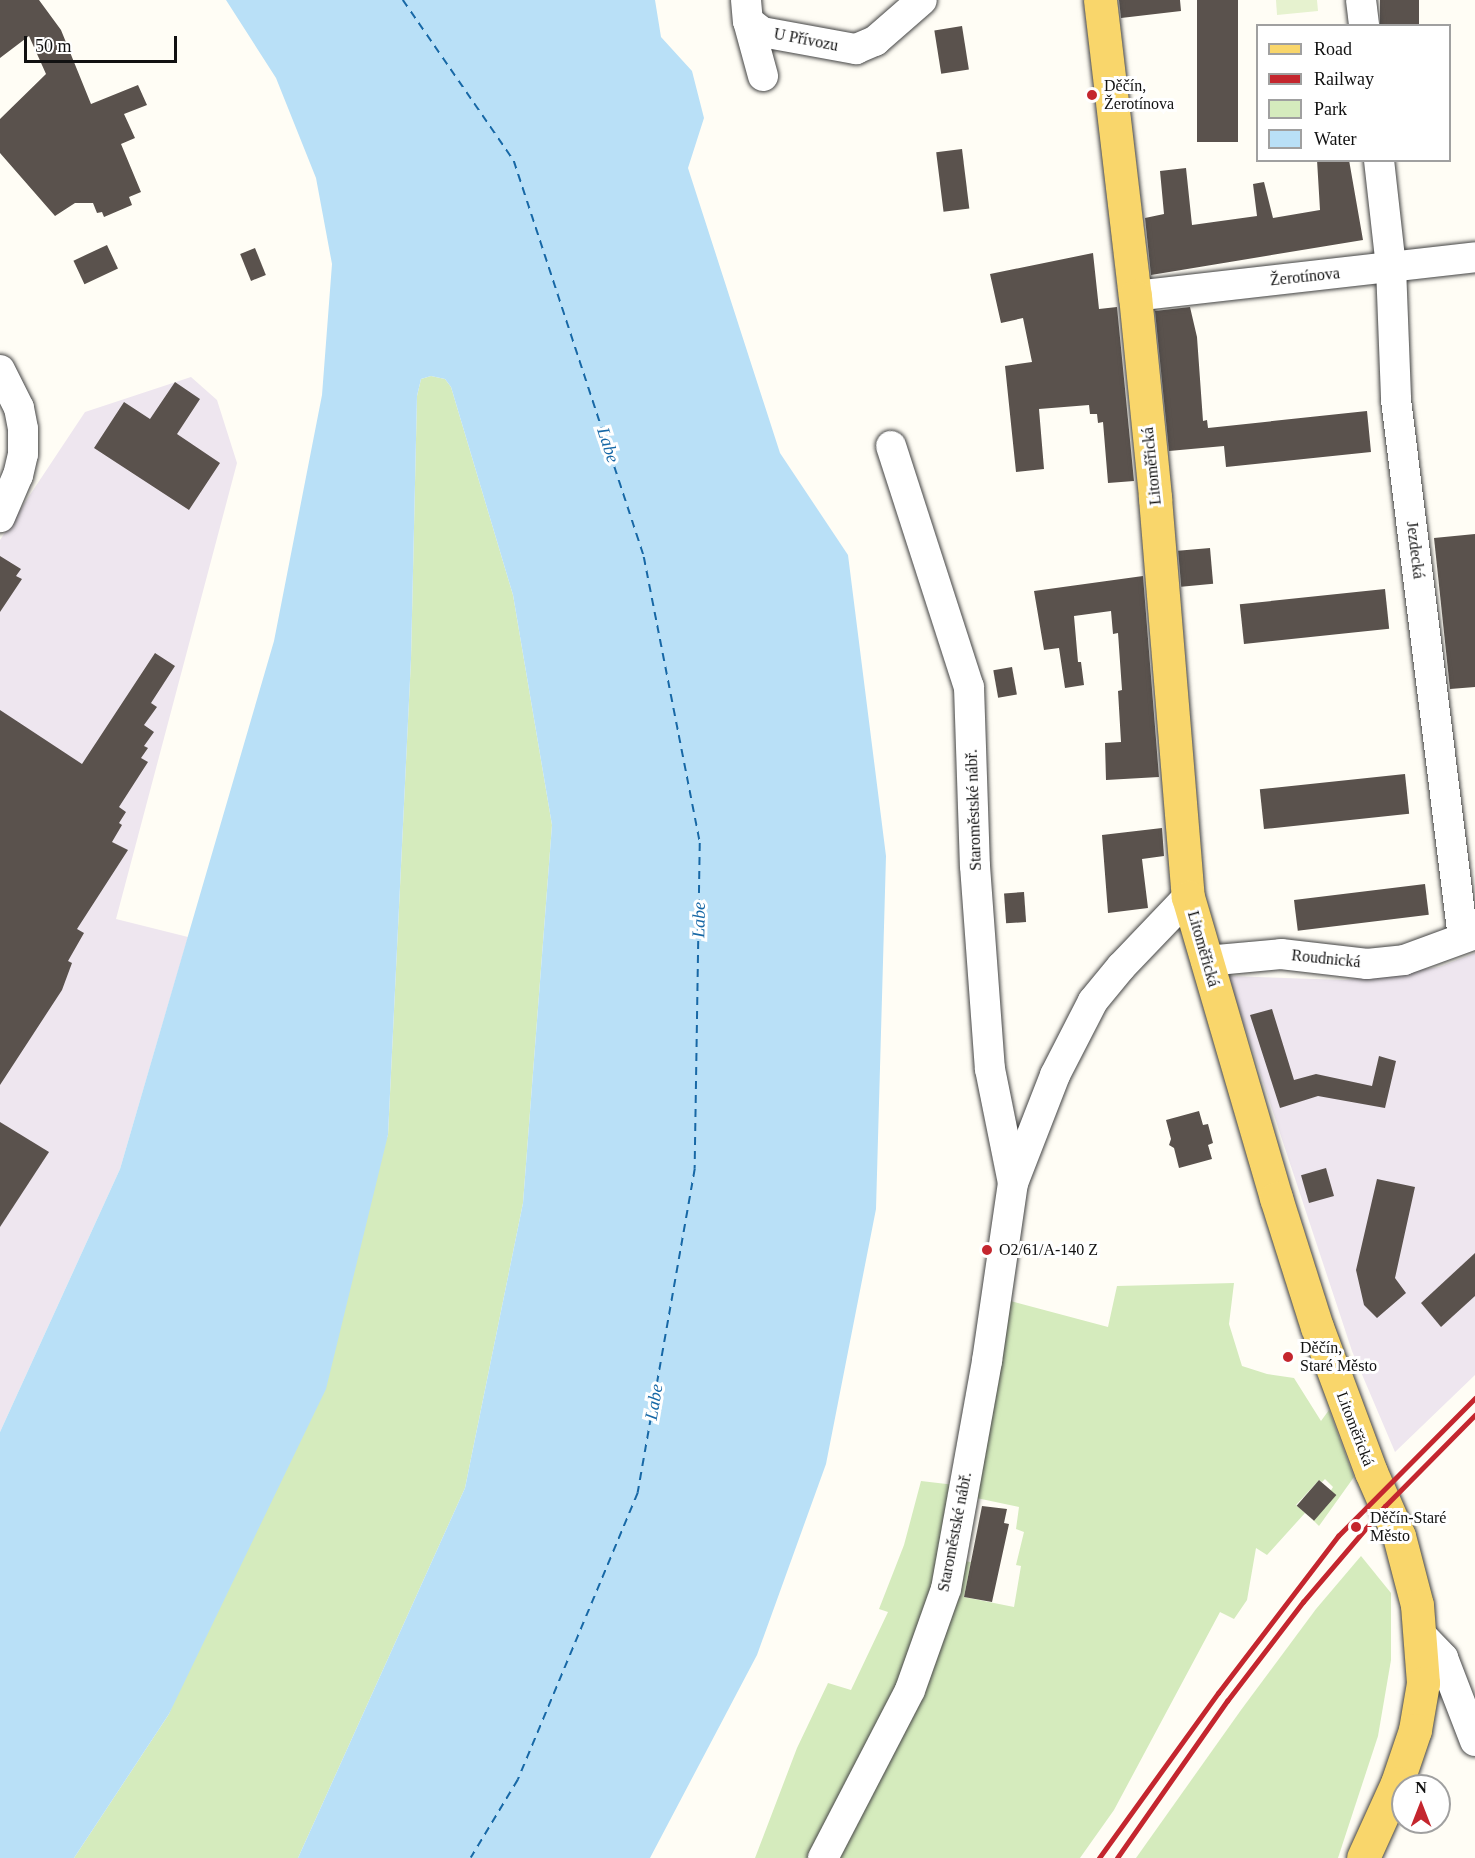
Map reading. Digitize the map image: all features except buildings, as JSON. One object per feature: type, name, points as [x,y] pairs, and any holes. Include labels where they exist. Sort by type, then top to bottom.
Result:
[{"type":"main road","name":"Litoměřická","points":[[1100,0],[1135,296],[1161,566],[1188,897],[1276,1198],[1317,1327],[1371,1472],[1399,1536],[1415,1596],[1421,1635],[1423,1683],[1415,1730],[1397,1783],[1363,1858]]},
{"type":"street","name":"U Přívozu","points":[[747,11],[762,32],[856,49],[876,40],[922,0]]},
{"type":"street","points":[[1361,0],[1364,24]]},
{"type":"street","points":[[747,11],[763,76]]},
{"type":"street","name":"Jezdecká","points":[[1379,162],[1391,267],[1396,400],[1469,936]]},
{"type":"street","name":"Žerotínova","points":[[1135,296],[1475,257]]},
{"type":"street","points":[[0,370],[19,408],[23,454],[11,496],[0,517]]},
{"type":"street","name":"Staroměstské nábř.","points":[[891,446],[969,687],[975,866],[990,1069],[1013,1183]]},
{"type":"street","name":"Staroměstské nábř.","points":[[823,1858],[910,1690],[946,1589],[987,1360],[1013,1183],[1055,1075],[1093,1001],[1121,967],[1188,897]]},
{"type":"street","name":"Roudnická","points":[[1206,961],[1281,954],[1367,964],[1404,960],[1469,936]]},
{"type":"street","points":[[1421,1635],[1443,1658],[1475,1741]]},
{"type":"shaded area","points":[[191,377],[217,400],[237,463],[116,919],[188,937],[120,1169],[0,1432],[0,540],[85,412]]},
{"type":"shaded area","points":[[1475,953],[1475,1375],[1395,1452],[1352,1351],[1228,976],[1345,980],[1439,967]]},
{"type":"green space","points":[[1276,0],[1317,0],[1318,11],[1277,15]]},
{"type":"green space","points":[[431,376],[445,379],[451,387],[513,595],[552,825],[523,1203],[465,1488],[298,1858],[74,1858],[169,1714],[388,1135],[411,659],[417,396],[421,379]]},
{"type":"green space","points":[[1234,1283],[1229,1324],[1242,1366],[1267,1374],[1294,1378],[1321,1421],[1329,1410],[1354,1477],[1319,1526],[1313,1520],[1333,1487],[1325,1479],[1322,1482],[1319,1480],[1296,1505],[1305,1513],[1267,1555],[1256,1548],[1247,1600],[1234,1619],[1220,1612],[1114,1810],[1080,1858],[830,1858],[932,1674],[927,1671],[954,1560],[971,1562],[964,1597],[1014,1607],[1021,1566],[1016,1565],[1024,1532],[1016,1529],[1019,1507],[967,1496],[1007,1300],[1108,1327],[1117,1286]]},
{"type":"green space","points":[[921,1481],[955,1485],[926,1628],[815,1858],[755,1858],[797,1748],[828,1683],[851,1690],[888,1612],[879,1609],[904,1545]]},
{"type":"green space","points":[[1361,1556],[1391,1593],[1391,1660],[1378,1736],[1338,1858],[1136,1858],[1316,1609]]},
{"type":"water","name":"Labe","points":[[226,0],[655,0],[661,37],[692,71],[704,118],[688,168],[780,453],[848,555],[886,856],[876,1209],[826,1464],[757,1655],[650,1858],[298,1858],[465,1488],[523,1203],[552,825],[513,595],[451,387],[445,379],[431,376],[421,379],[417,396],[411,659],[388,1135],[326,1389],[169,1714],[74,1858],[0,1858],[0,1432],[120,1169],[274,641],[322,395],[332,264],[316,178],[276,78]]},
{"type":"ferry route","points":[[403,0],[514,161],[644,557],[700,843],[695,1169],[638,1493],[518,1780],[471,1858]]},
{"type":"railway","points":[[1099,1858],[1218,1693],[1338,1536],[1475,1398]]},
{"type":"railway","points":[[1117,1858],[1227,1701],[1303,1602],[1385,1506],[1475,1415]]},
{"type":"place","name":"Děčín, Žerotínova","points":[[1092,95]]},
{"type":"place","name":"O2/61/A-140 Z","points":[[987,1250]]},
{"type":"place","name":"Děčín, Staré Město","points":[[1288,1357]]},
{"type":"place","name":"Děčín-Staré Město","points":[[1356,1527]]}]
